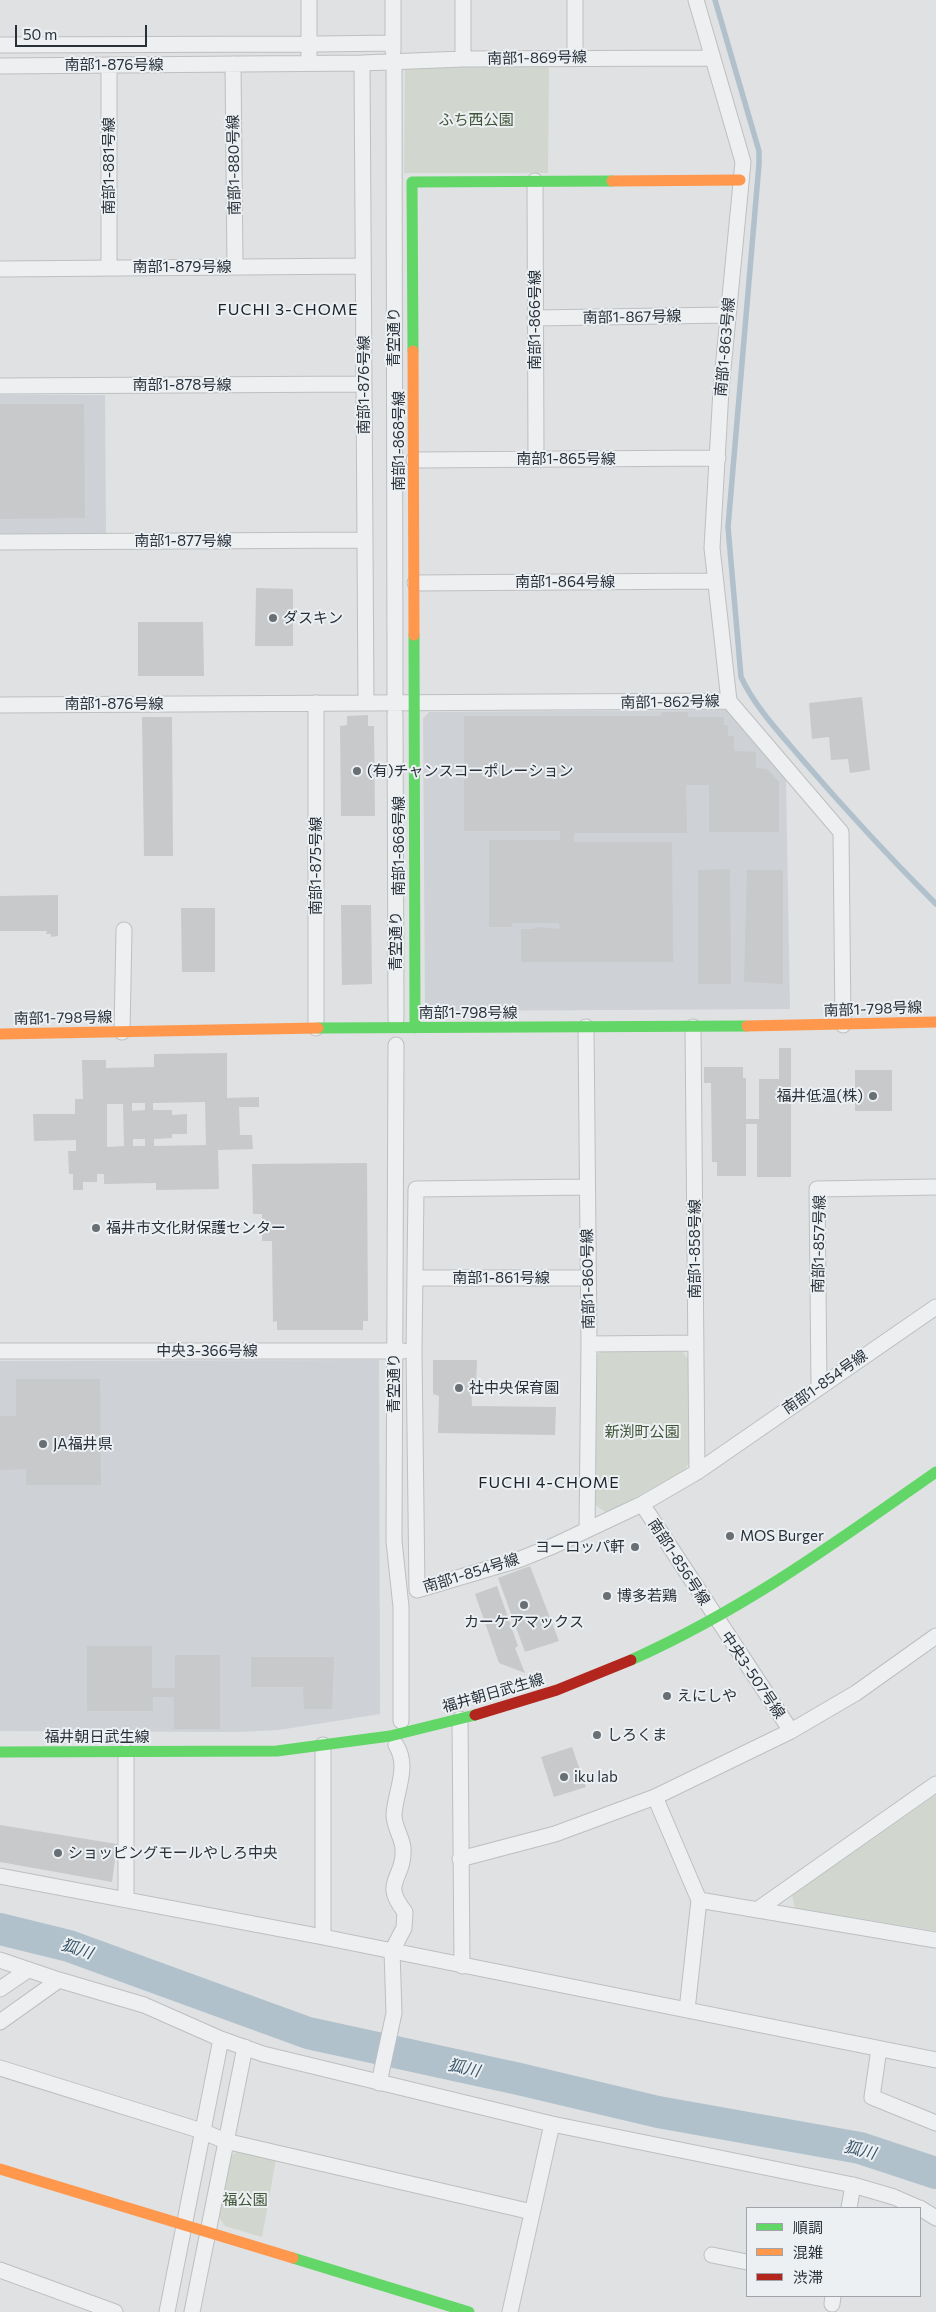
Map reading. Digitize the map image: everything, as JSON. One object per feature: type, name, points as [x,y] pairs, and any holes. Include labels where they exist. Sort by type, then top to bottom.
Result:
[{"type":"street","points":[[309,0],[309,64]]},
{"type":"street","name":"青空通り","points":[[393,0],[387,50],[395,697]]},
{"type":"street","points":[[462,58],[463,0]]},
{"type":"street","points":[[575,0],[575,57]]},
{"type":"street","name":"南部1-863号線","points":[[696,0],[743,162],[721,390],[712,548],[729,701]]},
{"type":"street","points":[[0,45],[310,44],[387,50]]},
{"type":"street","name":"南部1-869号線","points":[[362,63],[462,58],[712,58]]},
{"type":"street","name":"南部1-876号線","points":[[0,66],[362,63],[366,703],[0,705]]},
{"type":"street","name":"南部1-880号線","points":[[233,64],[235,266]]},
{"type":"street","name":"南部1-881号線","points":[[109,65],[109,267]]},
{"type":"street","name":"南部1-868号線","points":[[416,1028],[412,182],[740,180]]},
{"type":"street","name":"南部1-866号線","points":[[535,181],[536,459]]},
{"type":"street","name":"南部1-879号線","points":[[0,268],[363,266]]},
{"type":"street","name":"南部1-867号線","points":[[535,318],[728,315]]},
{"type":"street","name":"南部1-878号線","points":[[0,386],[364,384]]},
{"type":"street","name":"南部1-865号線","points":[[414,460],[718,458]]},
{"type":"street","name":"南部1-877号線","points":[[0,542],[365,540]]},
{"type":"street","name":"南部1-864号線","points":[[415,583],[715,581]]},
{"type":"street","name":"南部1-862号線","points":[[366,703],[729,701],[841,832],[843,1025]]},
{"type":"street","name":"南部1-875号線","points":[[316,703],[316,1028]]},
{"type":"street","name":"青空通り","points":[[395,714],[396,1019]]},
{"type":"street","points":[[122,1032],[124,930]]},
{"type":"street","name":"南部1-798号線","points":[[0,1034],[316,1028],[693,1027],[936,1022]]},
{"type":"street","name":"南部1-860号線","points":[[586,1027],[589,1344],[588,1530]]},
{"type":"street","name":"南部1-858号線","points":[[693,1027],[697,1472]]},
{"type":"street","name":"青空通り","points":[[396,1045],[394,1541],[401,1607],[401,1721]]},
{"type":"street","name":"南部1-854号線","points":[[587,1187],[416,1188],[414,1351],[417,1590],[518,1560],[642,1504],[697,1472],[936,1307]]},
{"type":"street","name":"南部1-857号線","points":[[819,1386],[817,1189],[936,1187]]},
{"type":"street","name":"南部1-861号線","points":[[415,1278],[587,1278]]},
{"type":"street","points":[[589,1344],[696,1343]]},
{"type":"street","name":"中央3-366号線","points":[[0,1351],[414,1351]]},
{"type":"street","name":"福井朝日武生線","points":[[0,1752],[238,1752],[323,1745],[398,1733],[460,1719],[569,1686],[652,1652],[716,1619],[772,1586],[936,1472]]},
{"type":"street","name":"南部1-856号線","points":[[642,1504],[716,1619]]},
{"type":"street","name":"中央3-507号線","points":[[716,1619],[791,1731]]},
{"type":"street","points":[[460,1859],[556,1834],[655,1798],[791,1731],[856,1693],[936,1636]]},
{"type":"street","points":[[460,1719],[462,1966]]},
{"type":"street","points":[[323,1745],[324,1937]]},
{"type":"street","points":[[380,2079],[394,2012],[392,1951],[404,1928],[405,1912],[394,1898],[393,1885],[401,1868],[403,1848],[394,1817],[396,1800],[401,1789],[402,1754],[396,1745]]},
{"type":"street","points":[[126,1752],[126,1900]]},
{"type":"street","points":[[757,1910],[936,1784]]},
{"type":"street","points":[[655,1798],[699,1900],[687,2010]]},
{"type":"street","points":[[0,1876],[324,1937],[936,2060]]},
{"type":"street","points":[[699,1900],[936,1940]]},
{"type":"street","points":[[0,1960],[144,2005],[221,2039],[263,2054],[380,2079],[552,2124],[853,2185],[894,2196],[918,2207]]},
{"type":"street","points":[[0,1989],[28,1970]]},
{"type":"street","points":[[0,2022],[59,1980]]},
{"type":"street","points":[[167,2312],[221,2039]]},
{"type":"street","points":[[192,2312],[245,2048]]},
{"type":"street","points":[[879,2049],[872,2097],[936,2123]]},
{"type":"street","points":[[0,2068],[202,2132],[225,2142],[532,2212]]},
{"type":"street","points":[[510,2312],[552,2124]]},
{"type":"street","points":[[0,2169],[469,2312]]},
{"type":"street","points":[[849,2207],[853,2185]]},
{"type":"street","points":[[921,2209],[936,2218]]},
{"type":"street","points":[[712,2254],[746,2262]]},
{"type":"street","points":[[0,2270],[115,2312]]},
{"type":"shaded area","points":[[0,395],[105,395],[106,533],[0,534]]},
{"type":"shaded area","points":[[728,710],[786,780],[790,1009],[431,1011],[425,1007],[423,719],[429,712]]},
{"type":"shaded area","points":[[379,1360],[380,1714],[279,1730],[238,1732],[0,1731],[0,1361]]},
{"type":"green space","name":"ふち西公園","points":[[405,67],[549,67],[548,173],[404,173]]},
{"type":"green space","name":"新渕町公園","points":[[601,1351],[683,1352],[688,1359],[689,1462],[685,1470],[607,1513],[595,1505],[595,1358]]},
{"type":"green space","points":[[936,1795],[936,1931],[795,1908],[792,1895]]},
{"type":"green space","name":"福公園","points":[[240,2150],[276,2159],[262,2237],[225,2226],[218,2216],[230,2156]]},
{"type":"building","points":[[0,404],[84,404],[85,518],[0,519]]},
{"type":"building","points":[[256,588],[293,589],[293,646],[255,646]]},
{"type":"building","points":[[138,622],[203,622],[204,676],[138,676]]},
{"type":"building","points":[[862,697],[870,770],[850,773],[848,759],[831,760],[829,737],[812,739],[809,703]]},
{"type":"building","points":[[661,712],[688,712],[688,717],[724,717],[724,725],[728,725],[728,736],[734,736],[734,751],[756,752],[756,768],[767,769],[779,782],[779,832],[709,832],[709,785],[686,785],[687,833],[574,833],[574,842],[672,842],[673,962],[521,962],[521,929],[534,929],[536,927],[560,929],[559,923],[512,923],[512,927],[489,927],[489,840],[560,840],[560,831],[464,831],[464,716],[661,716]]},
{"type":"building","points":[[368,715],[368,726],[374,726],[375,816],[341,816],[340,726],[347,725],[347,716]]},
{"type":"building","points":[[142,717],[172,717],[173,856],[144,856]]},
{"type":"building","points":[[730,869],[731,984],[698,984],[698,870]]},
{"type":"building","points":[[747,870],[783,870],[783,984],[744,982]]},
{"type":"building","points":[[58,895],[58,936],[51,937],[51,934],[46,934],[47,931],[0,931],[0,896]]},
{"type":"building","points":[[341,905],[371,905],[372,984],[342,985]]},
{"type":"building","points":[[181,908],[215,908],[215,972],[182,972]]},
{"type":"building","points":[[779,1048],[791,1048],[791,1177],[757,1177],[757,1124],[746,1124],[746,1176],[717,1176],[717,1162],[712,1162],[711,1083],[704,1083],[704,1067],[743,1067],[743,1078],[746,1078],[746,1119],[759,1119],[759,1079],[779,1079]]},
{"type":"building","points":[[227,1053],[227,1098],[259,1097],[259,1107],[239,1107],[240,1135],[252,1135],[253,1149],[218,1150],[219,1189],[156,1190],[156,1183],[104,1184],[104,1174],[97,1174],[97,1182],[83,1182],[83,1190],[73,1190],[73,1174],[69,1174],[68,1151],[76,1151],[76,1140],[34,1141],[33,1114],[75,1114],[75,1099],[83,1099],[82,1060],[106,1060],[106,1068],[154,1067],[154,1054]],"holes":[[[205,1102],[206,1145],[154,1146],[154,1139],[172,1138],[172,1134],[187,1134],[187,1114],[172,1115],[172,1110],[153,1110],[153,1103]],[[132,1103],[145,1103],[145,1110],[132,1111]],[[107,1104],[123,1104],[124,1146],[107,1147]],[[133,1139],[145,1139],[145,1146],[133,1146]]]},
{"type":"building","points":[[855,1070],[892,1070],[892,1111],[855,1111]]},
{"type":"building","points":[[367,1163],[368,1321],[363,1321],[363,1330],[277,1330],[277,1321],[273,1322],[272,1241],[262,1241],[262,1214],[253,1214],[252,1164]]},
{"type":"building","points":[[433,1360],[477,1360],[476,1387],[471,1386],[472,1406],[556,1407],[555,1435],[438,1433],[439,1396],[433,1394]]},
{"type":"building","points":[[16,1379],[100,1379],[101,1485],[26,1485],[26,1469],[0,1470],[0,1416],[16,1416]]},
{"type":"building","points":[[530,1566],[559,1641],[525,1652],[498,1578]]},
{"type":"building","points":[[497,1586],[518,1646],[515,1648],[525,1673],[499,1663],[475,1594]]},
{"type":"building","points":[[87,1646],[152,1646],[152,1688],[175,1688],[175,1655],[220,1655],[220,1729],[174,1729],[174,1697],[153,1697],[153,1711],[87,1711]]},
{"type":"building","points":[[251,1657],[334,1657],[332,1709],[304,1709],[303,1687],[251,1687]]},
{"type":"building","points":[[572,1747],[586,1787],[554,1797],[541,1757]]},
{"type":"building","name":"ショッピングモールやしろ中央","points":[[0,1825],[117,1844],[112,1882],[0,1862]]},
{"type":"waterway","points":[[715,0],[759,151],[728,527],[741,677],[760,709],[800,757],[866,832],[936,904]]},
{"type":"waterway","name":"狐川","points":[[0,1929],[69,1946],[308,2033],[519,2079],[658,2112],[860,2148],[936,2173]]},
{"type":"traffic: fast","points":[[413,351],[412,182],[612,181]]},
{"type":"traffic: fast","points":[[414,635],[415,1028]]},
{"type":"traffic: fast","points":[[318,1028],[747,1026]]},
{"type":"traffic: fast","points":[[631,1660],[673,1640],[751,1597],[788,1574],[936,1472]]},
{"type":"traffic: fast","points":[[0,1752],[277,1751],[390,1736],[475,1715]]},
{"type":"traffic: fast","points":[[293,2258],[469,2312]]},
{"type":"traffic: slow","points":[[612,181],[740,180]]},
{"type":"traffic: slow","points":[[413,351],[414,635]]},
{"type":"traffic: slow","points":[[747,1026],[936,1022]]},
{"type":"traffic: slow","points":[[0,1034],[318,1028]]},
{"type":"traffic: slow","points":[[0,2169],[293,2258]]},
{"type":"traffic: jam","points":[[475,1715],[557,1690],[631,1660]]},
{"type":"place","name":"ダスキン","points":[[273,618]]},
{"type":"place","name":"(有)チャンスコーポレーション","points":[[357,771]]},
{"type":"place","name":"福井低温(株)","points":[[873,1096]]},
{"type":"place","name":"福井市文化財保護センター","points":[[96,1228]]},
{"type":"place","name":"社中央保育園","points":[[459,1388]]},
{"type":"place","name":"JA福井県","points":[[43,1444]]},
{"type":"place","name":"MOS Burger","points":[[730,1536]]},
{"type":"place","name":"ヨーロッパ軒","points":[[635,1547]]},
{"type":"place","name":"博多若鶏","points":[[607,1596]]},
{"type":"place","name":"カーケアマックス","points":[[524,1605]]},
{"type":"place","name":"えにしや","points":[[667,1696]]},
{"type":"place","name":"しろくま","points":[[597,1735]]},
{"type":"place","name":"iku lab","points":[[564,1777]]},
{"type":"place","name":"ショッピングモールやしろ中央","points":[[58,1853]]},
{"type":"district","name":"FUCHI 3-CHOME","points":[[288,310]]},
{"type":"district","name":"FUCHI 4-CHOME","points":[[549,1483]]}]
